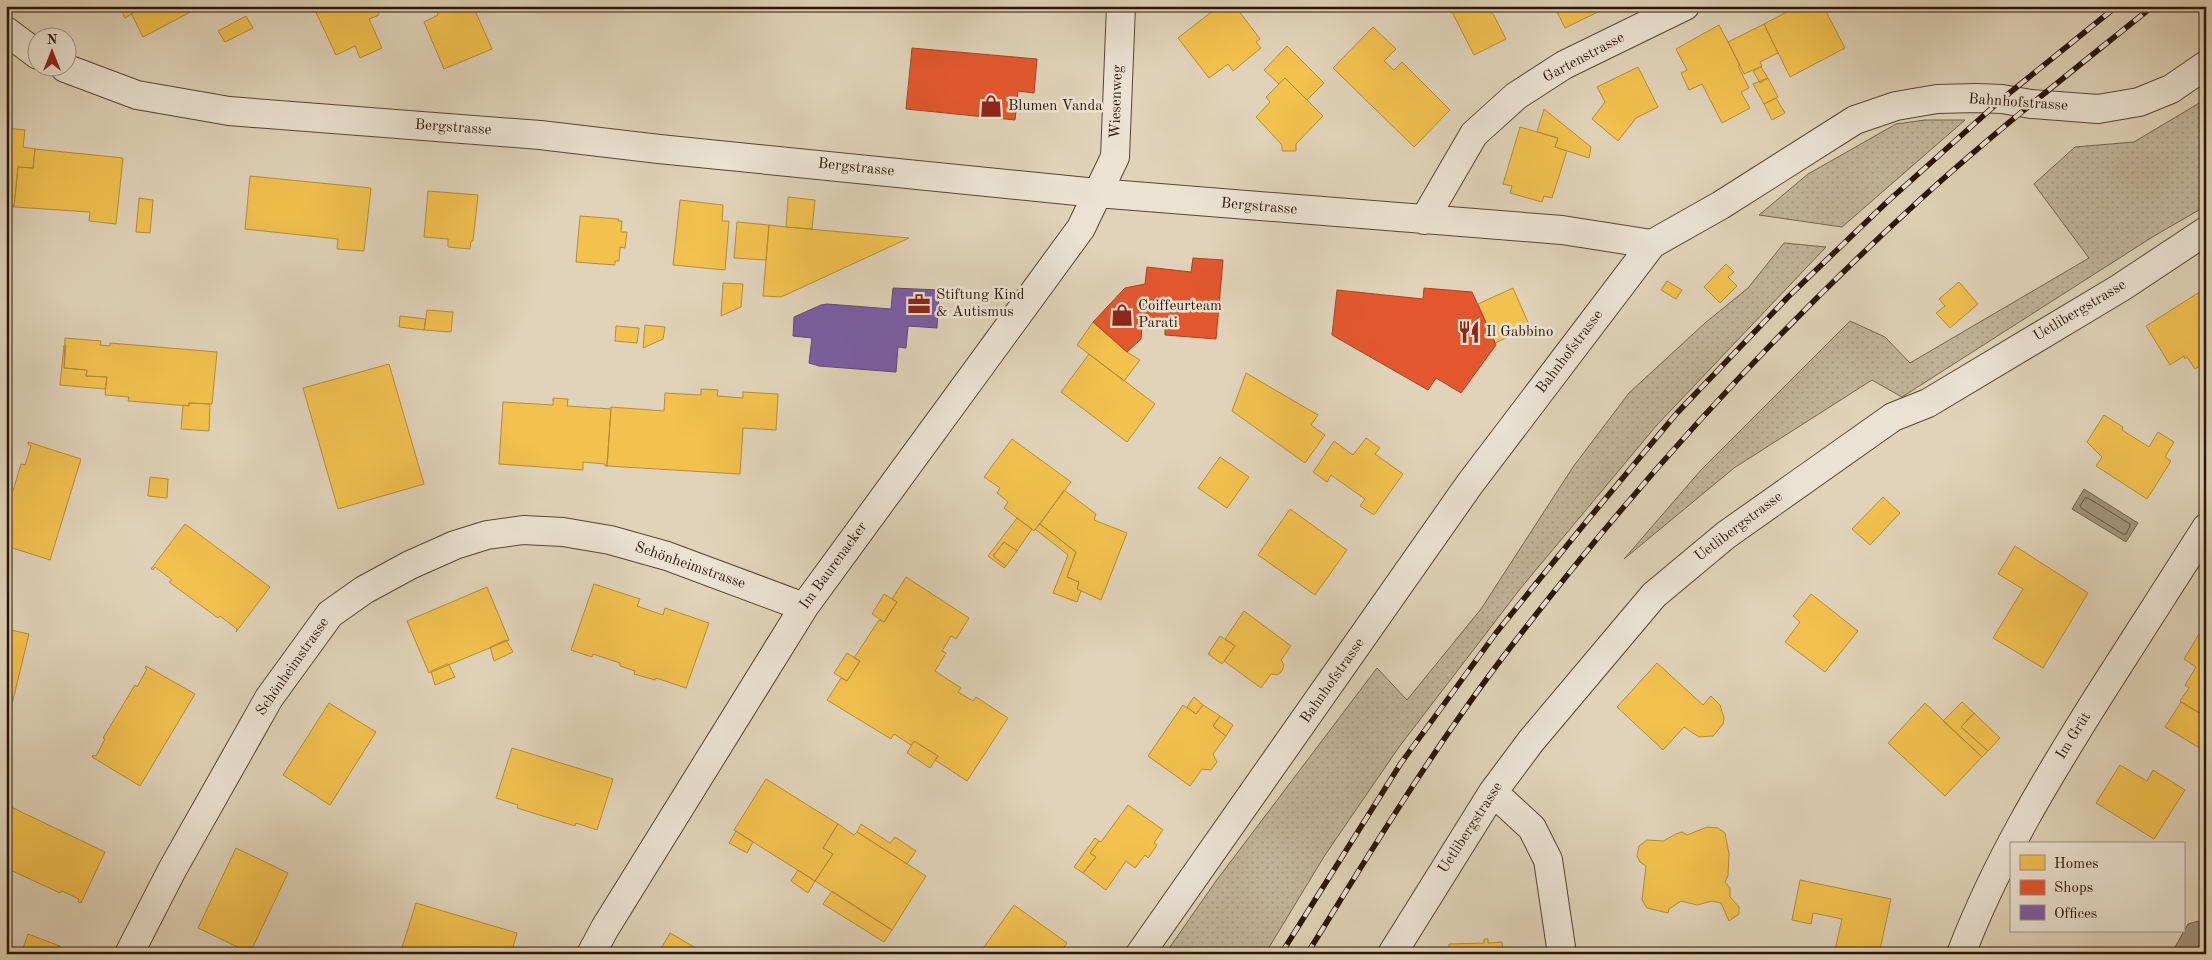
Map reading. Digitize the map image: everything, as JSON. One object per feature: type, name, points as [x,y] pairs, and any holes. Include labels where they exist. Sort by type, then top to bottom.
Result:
[{"type":"street","name":"Wiesenweg","points":[[1097,193],[1115,157],[1121,6]]},
{"type":"street","name":"Gartenstrasse","points":[[1424,220],[1474,134],[1516,96],[1564,65],[1685,6]]},
{"type":"street","points":[[6,31],[28,48]]},
{"type":"street","name":"Bahnhofstrasse","points":[[1140,954],[1469,485],[1652,244],[1721,205],[1855,120],[1896,106],[1937,99],[1977,98],[2098,109],[2140,102],[2171,89],[2206,66]]},
{"type":"street","name":"Bergstrasse","points":[[78,73],[137,95],[229,111],[540,135],[659,149],[1097,193],[1562,230],[1652,244]]},
{"type":"street","name":"Im Baurenacker","points":[[591,954],[605,928],[804,607],[1032,298],[1081,228],[1097,193]]},
{"type":"street","name":"Uetlibergstrasse","points":[[1392,954],[1493,792],[1531,741],[1654,595],[1726,535],[1893,417],[1945,393],[2120,288],[2206,231]]},
{"type":"street","name":"Im Grüt","points":[[2012,842],[2206,528]]},
{"type":"street","name":"Schönheimstrasse","points":[[129,954],[172,870],[269,698],[330,614],[364,590],[410,565],[456,545],[487,535],[523,530],[563,532],[610,540],[667,556],[804,607]]},
{"type":"street","points":[[1493,792],[1532,828],[1548,860],[1562,954]]},
{"type":"street","name":"Im Grüt","points":[[1961,954],[1978,910],[2010,845]]},
{"type":"shaded area","points":[[2206,99],[2206,206],[2154,236],[1902,397],[1872,380],[1734,468],[1624,559],[1701,470],[1850,321],[1885,337],[1910,363],[2089,258],[2034,184],[2075,147],[2134,142]]},
{"type":"shaded area","points":[[1925,120],[1965,120],[1842,227],[1759,215],[1808,174],[1896,124]]},
{"type":"shaded area","points":[[1784,243],[1826,247],[1656,426],[1520,589],[1399,747],[1325,855],[1265,954],[1165,954],[1216,881],[1377,668],[1407,700],[1481,609],[1573,467],[1629,393],[1705,323],[1748,288]]},
{"type":"water","points":[[2084,489],[2138,523],[2126,542],[2072,509]]},
{"type":"water","points":[[2198,921],[2206,927],[2206,945],[2200,954],[2171,954],[2184,932],[2188,924]]},
{"type":"building: Homes","points":[[119,6],[136,6],[138,10],[125,18]]},
{"type":"building: Homes","points":[[136,6],[202,6],[143,37],[131,13],[138,10]]},
{"type":"building: Homes","points":[[313,6],[375,6],[379,15],[369,19],[382,48],[360,58],[355,46],[336,55]]},
{"type":"building: Homes","points":[[444,6],[453,6],[454,8],[473,6],[492,49],[444,69],[424,22],[438,15],[436,10]]},
{"type":"building: Homes","points":[[1219,6],[1235,6],[1260,39],[1256,42],[1261,48],[1233,71],[1228,64],[1209,78],[1178,38]]},
{"type":"building: Homes","points":[[1454,6],[1489,6],[1506,39],[1474,55],[1450,8]]},
{"type":"building: Homes","points":[[1545,6],[1554,6],[1547,10]]},
{"type":"building: Homes","points":[[1554,6],[1605,6],[1606,8],[1565,28]]},
{"type":"building: Homes","points":[[1798,6],[1823,6],[1845,48],[1790,77],[1764,24]]},
{"type":"building: Homes","points":[[246,16],[253,28],[225,42],[218,31]]},
{"type":"building: Homes","points":[[1764,24],[1778,53],[1760,62],[1762,66],[1744,74],[1728,42]]},
{"type":"building: Homes","points":[[1719,25],[1740,65],[1738,66],[1749,88],[1741,92],[1750,108],[1722,123],[1702,84],[1689,90],[1681,73],[1687,70],[1676,49]]},
{"type":"building: Homes","points":[[1373,27],[1396,49],[1384,61],[1394,70],[1402,62],[1450,110],[1414,147],[1333,68]]},
{"type":"building: Homes","points":[[1287,46],[1324,83],[1307,100],[1285,78],[1279,84],[1264,70]]},
{"type":"building: Homes","points":[[1638,67],[1658,107],[1636,118],[1618,141],[1592,119],[1605,102],[1597,87]]},
{"type":"building: Homes","points":[[1761,67],[1768,78],[1760,83],[1753,71]]},
{"type":"building: Homes","points":[[1285,78],[1323,116],[1296,144],[1296,151],[1282,151],[1282,145],[1256,117],[1270,102],[1266,97]]},
{"type":"building: Homes","points":[[1768,78],[1778,97],[1764,104],[1753,84]]},
{"type":"building: Homes","points":[[1776,98],[1785,113],[1772,120],[1764,104]]},
{"type":"building: Homes","points":[[1544,109],[1591,147],[1589,158],[1555,147],[1558,138],[1537,132]]},
{"type":"building: Homes","points":[[1520,127],[1558,138],[1555,147],[1567,151],[1552,198],[1544,196],[1542,202],[1510,193],[1512,186],[1503,184]]},
{"type":"building: Homes","points":[[6,128],[25,130],[23,147],[35,149],[33,168],[18,167],[14,207],[6,206]]},
{"type":"building: Homes","points":[[35,149],[123,158],[116,224],[89,221],[90,212],[14,207],[18,167],[33,168]]},
{"type":"building: Homes","points":[[250,176],[371,188],[364,251],[337,249],[338,239],[245,229]]},
{"type":"building: Homes","points":[[428,191],[478,195],[473,241],[471,241],[470,249],[448,247],[448,239],[424,237]]},
{"type":"building: Homes","points":[[788,197],[815,200],[812,229],[786,227]]},
{"type":"building: Homes","points":[[139,198],[153,200],[150,233],[136,232]]},
{"type":"building: Homes","points":[[680,200],[723,205],[722,221],[729,221],[725,270],[673,265]]},
{"type":"building: Homes","points":[[580,216],[619,219],[618,221],[622,221],[621,232],[627,232],[625,248],[620,247],[619,261],[615,261],[615,265],[576,262]]},
{"type":"building: Homes","points":[[737,222],[769,225],[766,260],[734,258]]},
{"type":"building: Homes","points":[[769,225],[909,238],[781,297],[763,296]]},
{"type":"building: Homes","points":[[1726,264],[1734,272],[1728,277],[1737,286],[1720,303],[1704,287]]},
{"type":"building: Homes","points":[[1667,281],[1682,290],[1676,299],[1661,290]]},
{"type":"building: Homes","points":[[1959,282],[1978,304],[1950,328],[1936,313],[1945,306],[1939,299]]},
{"type":"building: Homes","points":[[723,283],[743,284],[741,307],[721,316]]},
{"type":"building: Homes","points":[[1513,288],[1530,327],[1495,343],[1478,304]]},
{"type":"building: Homes","points":[[2206,288],[2206,362],[2195,369],[2187,357],[2185,359],[2184,356],[2170,365],[2146,326]]},
{"type":"building: Homes","points":[[427,310],[453,312],[451,332],[424,330]]},
{"type":"building: Homes","points":[[400,316],[426,319],[424,330],[399,327]]},
{"type":"building: Homes","points":[[1093,322],[1127,352],[1140,360],[1124,381],[1077,345]]},
{"type":"building: Homes","points":[[645,325],[665,327],[663,339],[643,348]]},
{"type":"building: Homes","points":[[616,326],[639,328],[637,343],[615,341]]},
{"type":"building: Homes","points":[[65,338],[101,341],[100,345],[110,346],[110,343],[217,352],[212,404],[189,403],[189,406],[128,401],[129,397],[105,395],[107,377],[86,376],[87,370],[64,368]]},
{"type":"building: Homes","points":[[64,345],[66,345],[64,368],[87,370],[86,376],[107,377],[105,389],[60,385]]},
{"type":"building: Homes","points":[[1089,354],[1155,404],[1127,442],[1061,392]]},
{"type":"building: Homes","points":[[389,364],[424,484],[338,509],[303,388]]},
{"type":"building: Homes","points":[[1246,373],[1318,415],[1311,425],[1325,435],[1305,463],[1232,411]]},
{"type":"building: Homes","points":[[701,389],[718,390],[717,396],[743,398],[743,392],[778,394],[776,430],[743,428],[740,474],[607,466],[611,407],[664,411],[665,393],[701,395]]},
{"type":"building: Homes","points":[[553,398],[568,399],[567,406],[611,409],[607,466],[605,464],[583,462],[583,470],[499,464],[503,402],[553,405]]},
{"type":"building: Homes","points":[[189,403],[210,404],[209,431],[181,429],[183,405],[189,406]]},
{"type":"building: Homes","points":[[2104,415],[2123,427],[2122,430],[2149,447],[2158,432],[2174,442],[2165,457],[2171,461],[2147,499],[2096,466],[2102,457],[2087,442]]},
{"type":"building: Homes","points":[[1366,438],[1380,448],[1375,454],[1403,474],[1374,515],[1360,506],[1365,499],[1331,475],[1327,482],[1313,472],[1334,441],[1353,455]]},
{"type":"building: Homes","points":[[1012,439],[1071,482],[1034,531],[1004,508],[1008,502],[997,493],[1000,488],[984,477]]},
{"type":"building: Homes","points":[[28,442],[81,459],[50,560],[6,546],[6,514],[21,464],[25,465],[31,446]]},
{"type":"building: Homes","points":[[1220,457],[1249,477],[1227,508],[1198,488]]},
{"type":"building: Homes","points":[[150,477],[168,479],[167,498],[148,496]]},
{"type":"building: Homes","points":[[1064,490],[1096,514],[1094,520],[1127,533],[1101,600],[1077,589],[1079,582],[1067,577],[1076,552],[1040,524]]},
{"type":"building: Homes","points":[[1883,497],[1900,513],[1870,545],[1852,529]]},
{"type":"building: Homes","points":[[1290,509],[1347,550],[1315,595],[1258,555]]},
{"type":"building: Homes","points":[[1017,518],[1032,529],[1017,551],[1004,542],[993,556],[1006,566],[1004,568],[988,556]]},
{"type":"building: Homes","points":[[185,524],[270,587],[236,632],[237,629],[220,616],[218,618],[169,582],[172,580],[155,567],[153,570],[151,569]]},
{"type":"building: Homes","points":[[1040,524],[1076,552],[1067,577],[1079,582],[1077,589],[1081,591],[1077,602],[1053,593],[1068,555],[1035,529]]},
{"type":"building: Homes","points":[[1004,542],[1017,551],[1006,566],[993,556]]},
{"type":"building: Homes","points":[[2015,546],[2088,593],[2043,668],[1993,638],[2023,589],[1998,574]]},
{"type":"building: Homes","points":[[906,577],[969,618],[956,639],[951,636],[942,651],[946,653],[935,671],[961,688],[958,692],[973,701],[976,697],[1008,718],[967,781],[935,760],[938,756],[914,741],[911,745],[894,734],[891,739],[827,700],[841,678],[847,681],[860,661],[854,658],[879,620],[884,622],[897,602],[892,599]]},
{"type":"building: Homes","points":[[594,584],[640,599],[637,606],[663,615],[665,608],[709,623],[686,688],[656,678],[655,680],[634,674],[635,671],[620,666],[620,663],[593,654],[592,657],[571,650]]},
{"type":"building: Homes","points":[[487,587],[509,640],[429,673],[407,621]]},
{"type":"building: Homes","points":[[884,594],[897,602],[884,622],[872,614]]},
{"type":"building: Homes","points":[[1811,594],[1858,631],[1825,672],[1785,642],[1800,622],[1793,616]]},
{"type":"building: Homes","points":[[1244,611],[1291,646],[1281,660],[1284,665],[1282,671],[1277,675],[1271,674],[1261,688],[1224,661],[1235,646],[1225,639]]},
{"type":"building: Homes","points":[[6,629],[29,634],[6,729]]},
{"type":"building: Homes","points":[[2199,634],[2206,638],[2206,717],[2180,701],[2189,688],[2185,685],[2196,667],[2184,659]]},
{"type":"building: Homes","points":[[1220,636],[1235,646],[1222,664],[1208,654]]},
{"type":"building: Homes","points":[[506,640],[513,652],[494,661],[490,647]]},
{"type":"building: Homes","points":[[847,653],[860,661],[847,681],[834,673]]},
{"type":"building: Homes","points":[[1657,663],[1703,705],[1711,696],[1720,705],[1724,718],[1723,724],[1713,736],[1699,737],[1684,727],[1663,750],[1617,707]]},
{"type":"building: Homes","points":[[447,664],[455,677],[435,685],[431,671]]},
{"type":"building: Homes","points":[[146,666],[195,694],[140,786],[92,757],[93,755],[96,756],[105,739],[103,738],[135,685],[137,687],[147,669],[145,668]]},
{"type":"building: Homes","points":[[1194,697],[1203,705],[1196,714],[1187,707]]},
{"type":"building: Homes","points":[[1962,702],[1974,713],[1961,727],[1988,751],[1982,757],[1943,721]]},
{"type":"building: Homes","points":[[2181,702],[2206,717],[2206,752],[2165,727]]},
{"type":"building: Homes","points":[[329,703],[376,732],[330,805],[283,775]]},
{"type":"building: Homes","points":[[1925,703],[1982,757],[1945,796],[1888,743]]},
{"type":"building: Homes","points":[[1183,705],[1196,714],[1203,705],[1220,716],[1213,726],[1226,736],[1213,754],[1217,762],[1211,770],[1202,769],[1190,786],[1148,756]]},
{"type":"building: Homes","points":[[1974,713],[2000,738],[1988,751],[1961,727]]},
{"type":"building: Homes","points":[[1220,716],[1233,725],[1226,736],[1213,726]]},
{"type":"building: Homes","points":[[914,741],[938,756],[930,768],[907,753]]},
{"type":"building: Homes","points":[[512,748],[613,779],[597,830],[576,823],[575,826],[517,808],[518,805],[496,798]]},
{"type":"building: Homes","points":[[2120,765],[2147,781],[2153,770],[2185,790],[2154,839],[2096,803]]},
{"type":"building: Homes","points":[[766,779],[838,824],[823,848],[833,854],[815,881],[734,830]]},
{"type":"building: Homes","points":[[1128,805],[1163,830],[1154,843],[1157,845],[1148,858],[1145,855],[1135,868],[1126,861],[1106,890],[1083,873],[1096,857],[1090,853],[1099,841],[1101,842]]},
{"type":"building: Homes","points":[[9,806],[105,852],[81,903],[78,902],[79,899],[62,891],[60,893],[6,868],[6,812]]},
{"type":"building: Homes","points":[[838,824],[854,835],[857,832],[926,876],[892,930],[815,881],[833,854],[823,848]]},
{"type":"building: Homes","points":[[861,824],[890,843],[895,837],[916,851],[907,864],[857,832]]},
{"type":"building: Homes","points":[[1707,827],[1718,828],[1725,833],[1729,854],[1728,876],[1725,882],[1730,888],[1730,897],[1739,907],[1739,914],[1729,921],[1721,903],[1712,901],[1697,905],[1681,901],[1669,909],[1668,913],[1647,908],[1642,900],[1646,866],[1640,862],[1637,856],[1639,846],[1647,840],[1663,841],[1682,832],[1687,835]]},
{"type":"building: Homes","points":[[736,831],[753,842],[747,853],[729,843]]},
{"type":"building: Homes","points":[[1095,838],[1099,841],[1090,853],[1096,857],[1083,873],[1074,867]]},
{"type":"building: Homes","points":[[236,848],[288,873],[250,953],[198,928]]},
{"type":"building: Homes","points":[[798,870],[815,881],[808,893],[791,881]]},
{"type":"building: Homes","points":[[1800,880],[1891,899],[1879,954],[1834,954],[1842,919],[1813,913],[1811,924],[1792,920]]},
{"type":"building: Homes","points":[[832,891],[892,930],[884,942],[823,904]]},
{"type":"building: Homes","points":[[416,903],[517,933],[511,954],[400,954]]},
{"type":"building: Homes","points":[[1014,905],[1067,943],[1059,954],[979,954]]},
{"type":"building: Homes","points":[[670,933],[706,954],[658,954]]},
{"type":"building: Homes","points":[[28,934],[60,946],[58,954],[21,954]]},
{"type":"building: Homes","points":[[1484,939],[1488,939],[1488,943],[1502,942],[1503,954],[1449,954],[1449,944],[1484,943]]},
{"type":"building: Shops","points":[[912,48],[1037,59],[1034,93],[1018,91],[1015,120],[906,109]]},
{"type":"building: Shops","points":[[1193,258],[1223,260],[1216,339],[1165,335],[1165,327],[1142,325],[1141,339],[1127,352],[1093,322],[1125,288],[1145,284],[1147,267],[1191,272]]},
{"type":"building: Shops","points":[[1424,288],[1472,292],[1496,345],[1461,393],[1436,378],[1428,390],[1332,335],[1337,290],[1423,299]]},
{"type":"building: Offices","points":[[893,288],[939,290],[937,328],[908,326],[906,348],[898,347],[896,372],[819,366],[809,363],[812,338],[793,336],[794,317],[827,304],[891,309]]},
{"type":"railway","points":[[1281,954],[1401,763],[1496,633],[1677,413],[1788,297],[1887,202],[2002,99],[2117,6]]},
{"type":"railway","points":[[1307,954],[1406,796],[1485,681],[1605,529],[1653,473],[1753,363],[1911,208],[2000,130],[2153,6]]},
{"type":"place","name":"Blumen Vanda","points":[[991,106]]},
{"type":"place","name":"Stiftung Kind & Autismus","points":[[919,304]]},
{"type":"place","name":"Coiffeurteam Parati","points":[[1122,315]]},
{"type":"place","name":"Il Gabbino","points":[[1469,332]]}]
